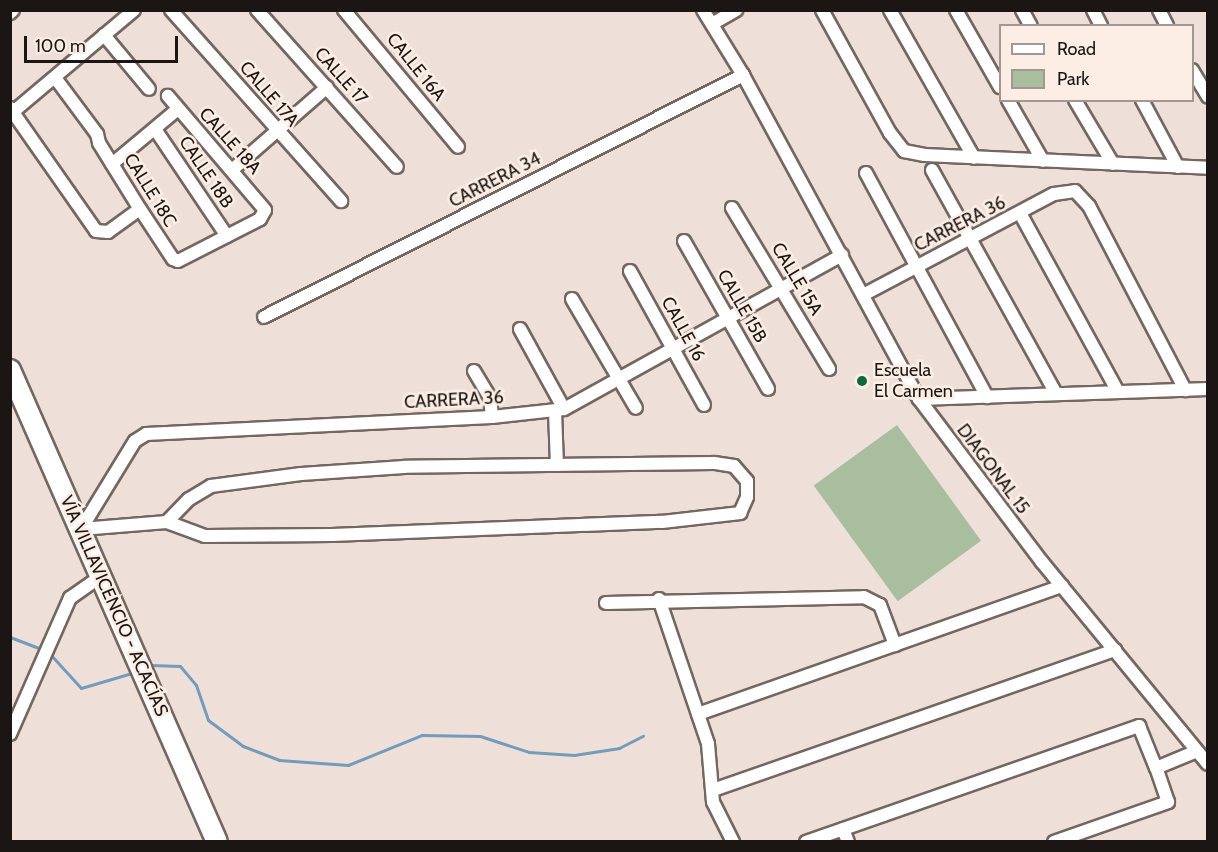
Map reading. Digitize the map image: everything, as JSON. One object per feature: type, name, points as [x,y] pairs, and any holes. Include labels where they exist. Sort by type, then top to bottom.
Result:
[{"type":"main road","name":"VÍA VILLAVICENCIO - ACACÍAS","points":[[10,370],[217,842]]},
{"type":"street","points":[[134,10],[56,79],[12,110],[96,231],[108,232],[140,209]]},
{"type":"street","name":"CALLE 17A","points":[[171,10],[341,201]]},
{"type":"street","name":"CALLE 17","points":[[257,10],[397,167]]},
{"type":"street","name":"CALLE 16A","points":[[344,10],[458,147]]},
{"type":"street","name":"DIAGONAL 15","points":[[703,10],[743,75],[919,399],[1062,586],[1208,764]]},
{"type":"street","points":[[712,24],[736,10]]},
{"type":"street","points":[[822,10],[904,151],[974,158],[1208,168]]},
{"type":"street","points":[[890,10],[974,158]]},
{"type":"street","points":[[956,10],[999,85]]},
{"type":"street","points":[[1022,10],[1030,24]]},
{"type":"street","points":[[1093,10],[1100,24]]},
{"type":"street","points":[[1159,10],[1166,24]]},
{"type":"street","points":[[104,35],[148,89]]},
{"type":"street","points":[[1194,73],[1208,97]]},
{"type":"street","name":"CARRERA 34","points":[[264,317],[743,75]]},
{"type":"street","name":"CALLE 18C","points":[[56,79],[97,134],[112,164],[173,259],[178,261],[227,236]]},
{"type":"street","points":[[232,170],[327,87]]},
{"type":"street","name":"CALLE 18A","points":[[168,96],[264,210],[260,219],[227,236]]},
{"type":"street","points":[[1009,102],[1043,161]]},
{"type":"street","points":[[1076,102],[1113,164]]},
{"type":"street","points":[[1143,102],[1178,167]]},
{"type":"street","points":[[112,164],[178,109]]},
{"type":"street","name":"CALLE 18B","points":[[155,129],[227,236]]},
{"type":"street","points":[[932,170],[1056,394]]},
{"type":"street","points":[[866,173],[987,397]]},
{"type":"street","name":"CARRERA 36","points":[[863,295],[1054,194],[1075,190],[1089,206],[1185,390]]},
{"type":"street","name":"CALLE 15A","points":[[732,208],[782,286],[829,369]]},
{"type":"street","points":[[1020,213],[1118,392]]},
{"type":"street","name":"CALLE 15B","points":[[684,241],[768,389]]},
{"type":"street","name":"CARRERA 36","points":[[81,530],[135,441],[146,434],[492,417],[559,410],[730,320],[782,286],[842,255]]},
{"type":"street","name":"CALLE 16","points":[[630,272],[704,405]]},
{"type":"street","points":[[572,299],[636,408]]},
{"type":"street","points":[[520,329],[559,410],[557,465]]},
{"type":"street","points":[[474,371],[490,398],[492,417]]},
{"type":"street","points":[[919,399],[1208,389]]},
{"type":"street","points":[[81,530],[167,522],[205,536],[662,522],[740,513],[747,497],[747,481],[734,466],[404,467],[301,474],[211,486],[189,499],[167,522]]},
{"type":"street","points":[[10,734],[70,598],[101,576]]},
{"type":"street","points":[[698,714],[1062,586]]},
{"type":"street","points":[[606,603],[659,599],[864,597],[880,606],[895,645]]},
{"type":"street","points":[[659,599],[708,744],[712,790],[717,812],[733,842]]},
{"type":"street","points":[[712,790],[1115,650]]},
{"type":"street","points":[[806,842],[1139,726],[1168,802],[1054,842]]},
{"type":"street","points":[[1156,768],[1197,751]]},
{"type":"street","points":[[843,829],[848,842]]},
{"type":"green space","points":[[897,425],[981,541],[898,601],[814,486]]},
{"type":"waterway","points":[[10,637],[38,648]]},
{"type":"waterway","points":[[50,654],[81,688],[132,673]]},
{"type":"waterway","points":[[150,665],[180,666],[196,685],[208,720],[243,746],[279,760],[348,765],[422,735],[480,736],[529,752],[574,755],[619,748],[643,736]]},
{"type":"place","name":"Escuela El Carmen","points":[[862,381]]}]
